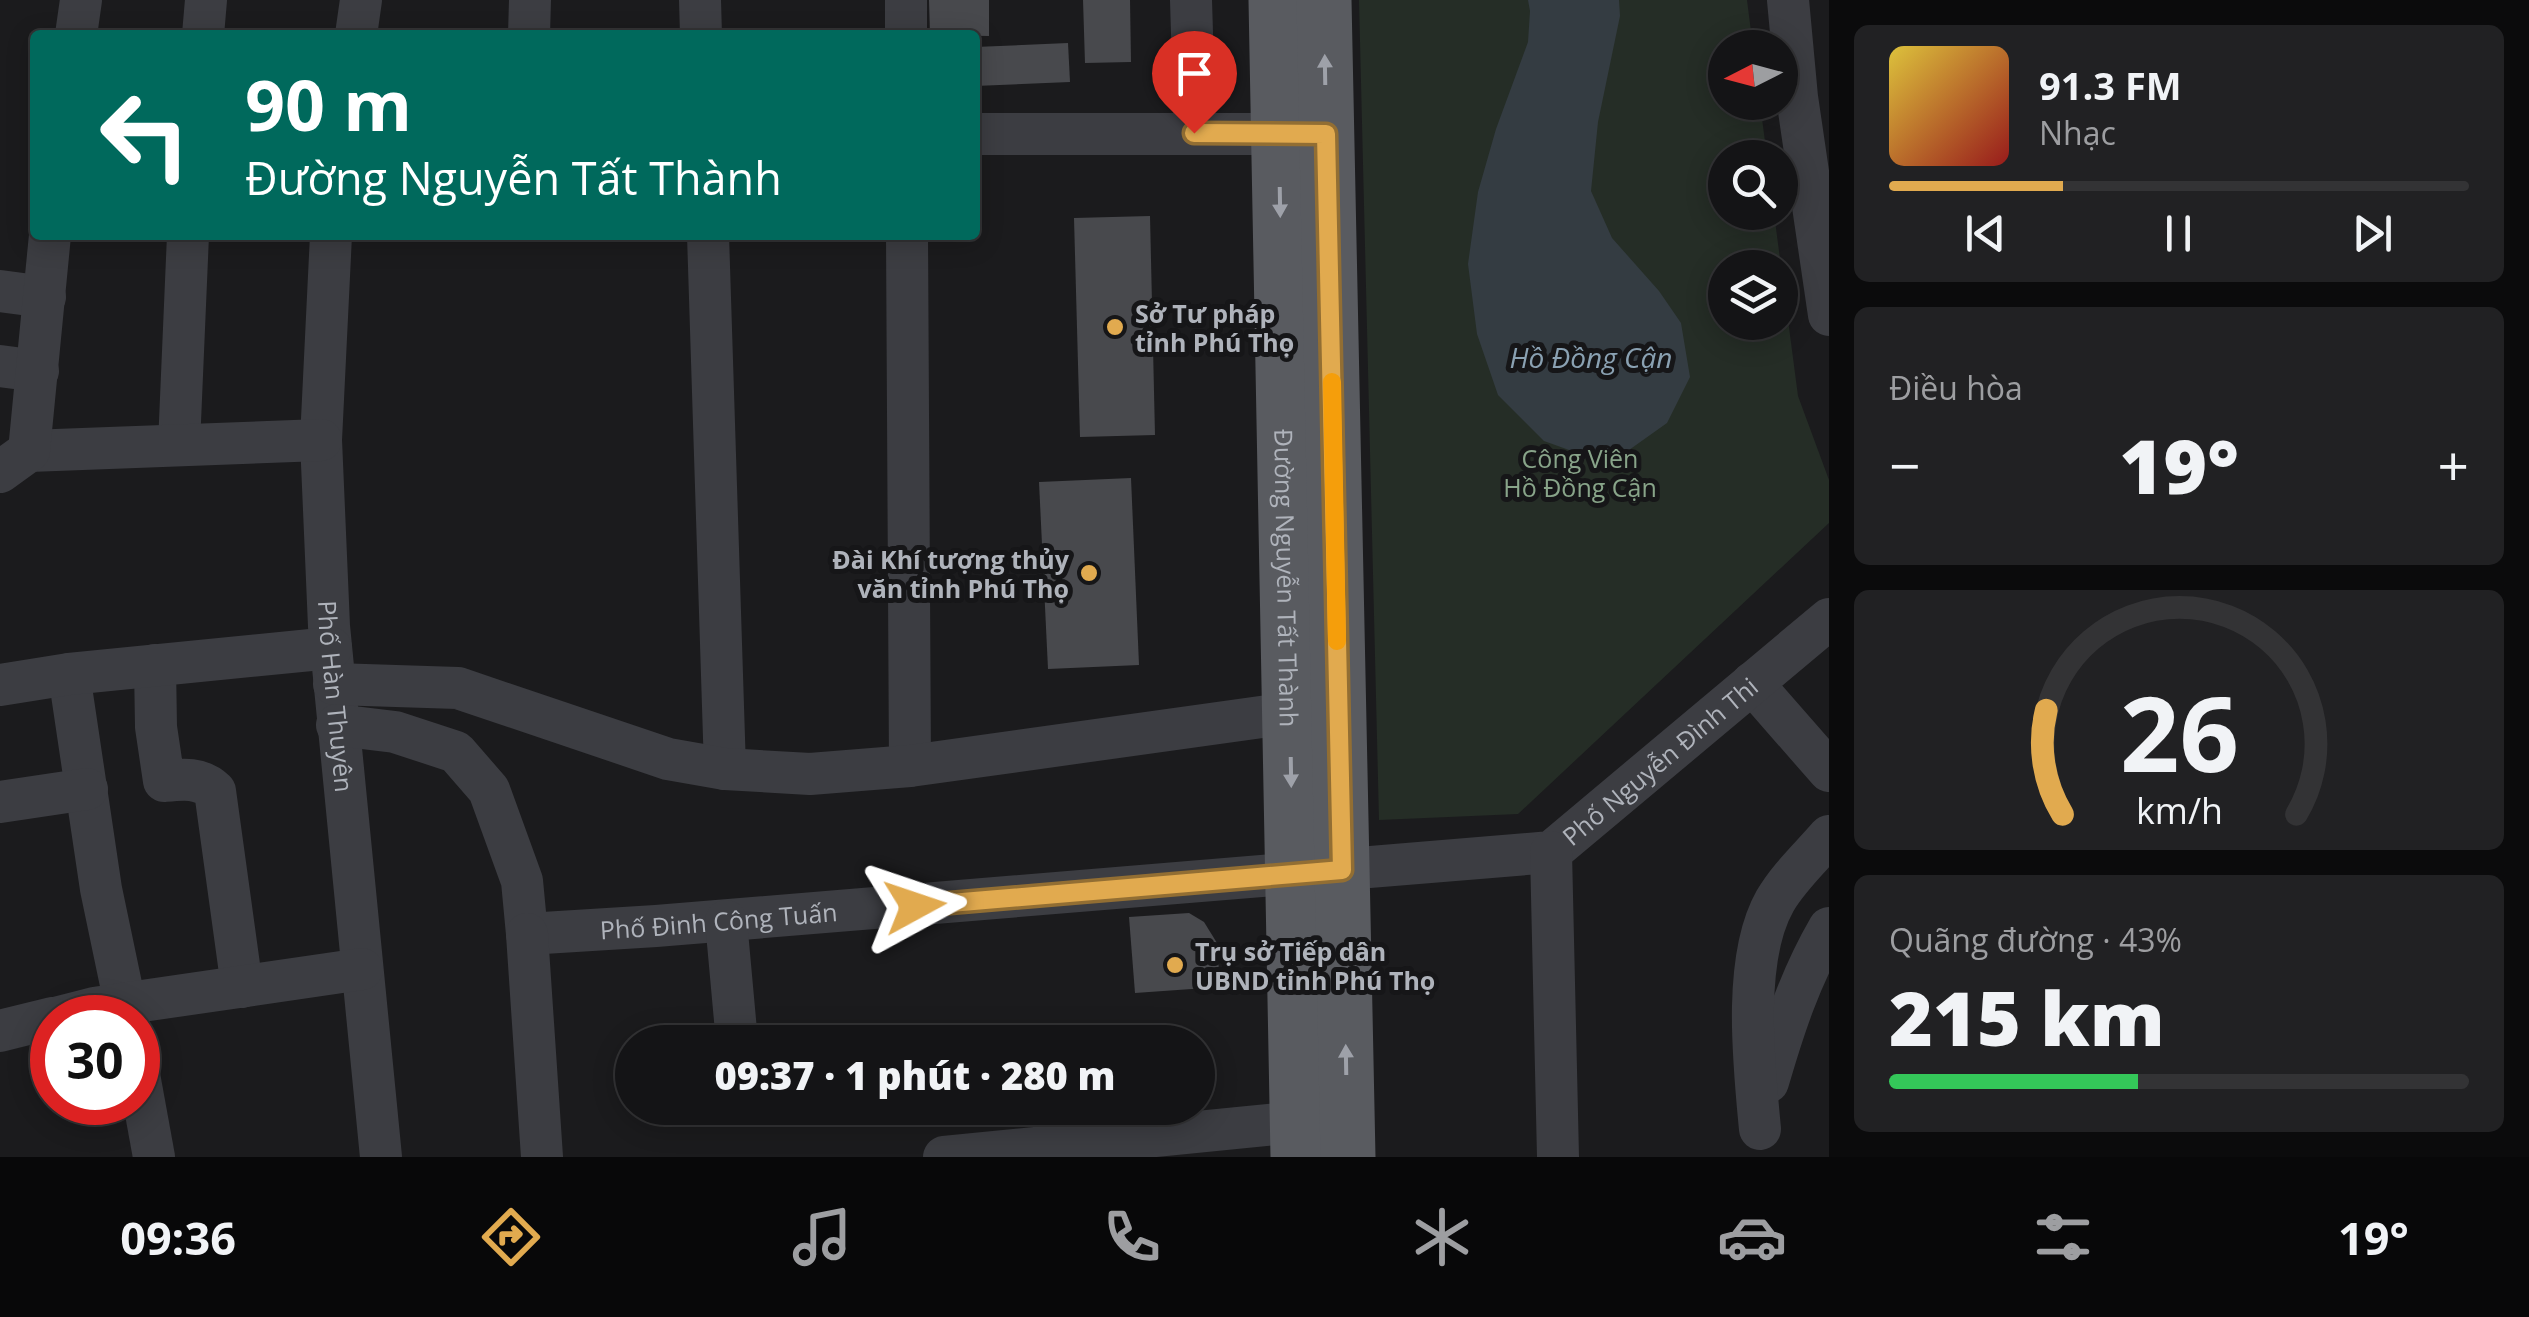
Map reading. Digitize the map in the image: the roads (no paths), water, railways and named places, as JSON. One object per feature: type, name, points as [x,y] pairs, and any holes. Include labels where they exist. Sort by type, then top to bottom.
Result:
[{"type":"main road","name":"Đường Nguyễn Tất Thành","points":[[1276,0],[1303,134],[1317,873],[1298,1139]]},
{"type":"main road","name":"Đường Nguyễn Tất Thành","points":[[1324,0],[1303,134],[1290,714],[1317,873],[1348,1157]]},
{"type":"street","points":[[77,30],[81,0]]},
{"type":"street","points":[[203,30],[206,0]]},
{"type":"street","points":[[357,30],[360,0]]},
{"type":"street","points":[[529,30],[530,0]]},
{"type":"street","points":[[700,0],[701,30]]},
{"type":"street","points":[[906,0],[906,30]]},
{"type":"street","points":[[1191,0],[1194,133]]},
{"type":"street","points":[[1788,0],[1801,132],[1829,315]]},
{"type":"street","points":[[980,134],[1303,134]]},
{"type":"street","points":[[50,240],[45,297],[19,369],[14,462],[179,445],[321,440]]},
{"type":"street","points":[[179,445],[188,240]]},
{"type":"street","name":"Phố Hàn Thuyên","points":[[332,240],[321,440],[334,685],[381,1157]]},
{"type":"street","points":[[708,240],[725,770]]},
{"type":"street","points":[[907,240],[910,766]]},
{"type":"street","points":[[0,291],[45,297]]},
{"type":"street","name":"Phố Nguyễn Đình Thi","points":[[1317,873],[1551,852],[1829,619]]},
{"type":"street","points":[[0,685],[155,666],[334,685],[458,688],[668,759],[725,770],[810,774],[910,766],[1290,714]]},
{"type":"street","points":[[155,666],[156,727],[164,781],[205,782],[215,792],[242,987]]},
{"type":"street","points":[[70,674],[101,890],[124,995]]},
{"type":"street","points":[[1752,683],[1829,771]]},
{"type":"street","points":[[334,685],[395,732],[456,752],[490,790],[522,881],[542,1157]]},
{"type":"street","points":[[0,802],[87,789]]},
{"type":"street","points":[[1759,1143],[1753,1025],[1761,943],[1772,905],[1829,836]]},
{"type":"street","points":[[1551,852],[1558,1157]]},
{"type":"street","name":"Phố Đinh Công Tuấn","points":[[527,934],[1317,873]]},
{"type":"street","points":[[726,920],[735,1025]]},
{"type":"street","points":[[1759,1143],[1764,1093],[1786,1015],[1804,971],[1829,928]]},
{"type":"street","points":[[160,1004],[362,969]]},
{"type":"street","points":[[0,1031],[30,1024]]},
{"type":"street","points":[[148,1125],[154,1157]]},
{"type":"street","points":[[944,1157],[1298,1139]]},
{"type":"water","name":"Hồ Đồng Cận","points":[[1528,0],[1619,0],[1620,16],[1598,122],[1591,191],[1612,238],[1659,291],[1681,323],[1690,377],[1667,423],[1629,450],[1583,455],[1544,441],[1498,395],[1477,334],[1468,264],[1478,192],[1528,42]]},
{"type":"place","name":"Sở Tư pháp tỉnh Phú Thọ","points":[[1115,327]]},
{"type":"place","name":"Đài Khí tượng thủy văn tỉnh Phú Thọ","points":[[1089,573]]},
{"type":"place","name":"Trụ sở Tiếp dân UBND tỉnh Phú Thọ","points":[[1175,965]]},
{"type":"park label","name":"Công Viên Hồ Đồng Cận","points":[[1580,472]]}]
